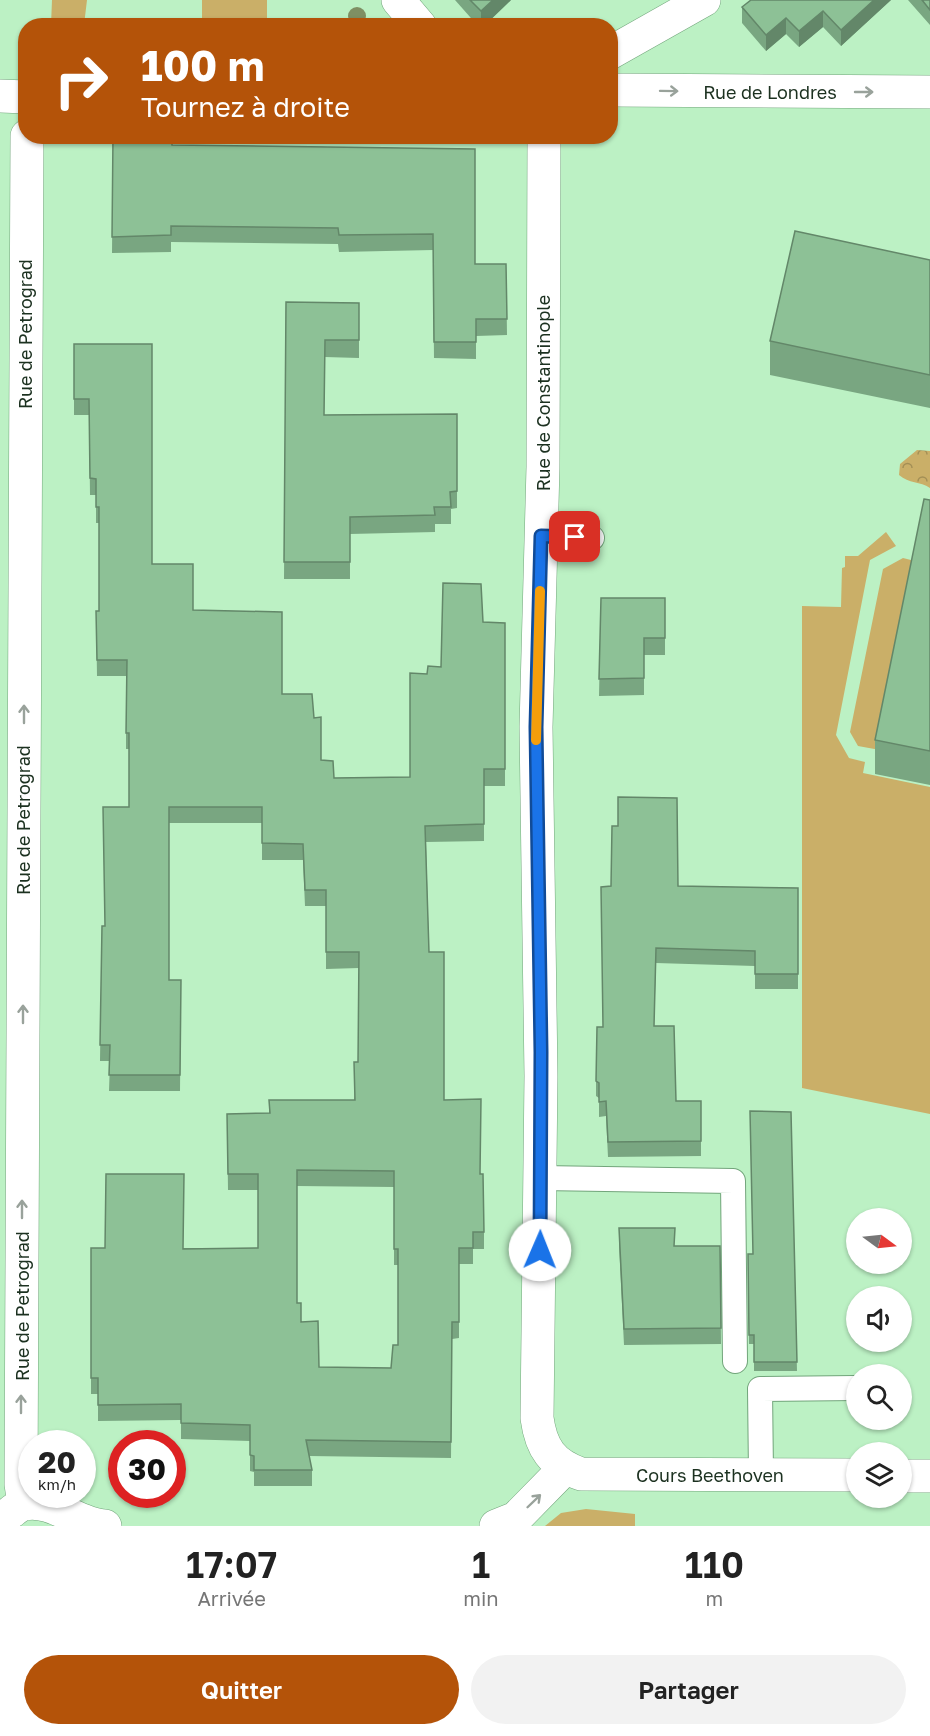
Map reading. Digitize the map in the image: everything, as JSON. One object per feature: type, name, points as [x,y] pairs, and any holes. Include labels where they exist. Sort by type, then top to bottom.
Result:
[{"type":"street","points":[[398,0],[413,18]]},
{"type":"street","points":[[618,48],[704,0]]},
{"type":"street","name":"Rue de Londres","points":[[618,90],[930,92]]},
{"type":"street","points":[[0,96],[18,97]]},
{"type":"street","name":"Rue de Petrograd","points":[[12,1511],[21,1472],[27,144]]},
{"type":"street","name":"Rue de Constantinople","points":[[544,144],[541,536],[536,727],[541,1178],[537,1418],[540,1437],[549,1456],[565,1468]]},
{"type":"street","points":[[496,1526],[516,1518],[565,1468]]},
{"type":"street","name":"Cours Beethoven","points":[[565,1468],[581,1474],[612,1475],[846,1475]]},
{"type":"street","points":[[912,1476],[930,1476]]},
{"type":"street","points":[[12,1511],[51,1507],[91,1525],[105,1526]]},
{"type":"lane","points":[[541,536],[592,538]]},
{"type":"lane","points":[[541,1178],[733,1181],[735,1361]]},
{"type":"lane","points":[[761,1474],[760,1389],[846,1388]]},
{"type":"green space","points":[[52,0],[87,0],[85,18],[51,18]]},
{"type":"green space","points":[[202,0],[267,0],[267,18],[202,18]]},
{"type":"green space","points":[[917,450],[930,451],[930,488],[899,475],[900,464]]},
{"type":"green space","points":[[886,532],[896,546],[870,560],[836,735],[849,758],[865,762],[863,773],[930,787],[930,1114],[802,1088],[802,606],[841,607],[842,568],[845,567],[845,556],[858,556]]},
{"type":"green space","points":[[903,558],[919,562],[880,750],[858,746],[850,732],[883,569]]},
{"type":"green space","points":[[586,1509],[635,1514],[635,1526],[545,1526],[561,1513]]},
{"type":"building","points":[[470,0],[493,0],[481,11]]},
{"type":"building","points":[[751,0],[874,0],[841,30],[823,11],[799,31],[786,18],[766,35],[742,7]]},
{"type":"building","points":[[922,0],[930,0],[930,10]]},
{"type":"building","points":[[113,144],[475,149],[475,264],[506,264],[507,319],[476,319],[476,342],[434,342],[433,234],[339,235],[338,228],[171,226],[171,235],[112,237]]},
{"type":"building","points":[[795,231],[930,260],[930,375],[770,341]]},
{"type":"building","points":[[286,302],[359,303],[359,340],[325,340],[324,415],[457,414],[457,491],[450,492],[451,507],[434,507],[435,515],[350,517],[350,562],[284,562]]},
{"type":"building","points":[[74,344],[152,344],[152,564],[193,564],[193,610],[282,612],[282,694],[312,694],[314,718],[321,717],[321,760],[333,761],[334,778],[410,777],[410,673],[427,674],[428,666],[441,667],[443,583],[481,584],[483,622],[505,623],[505,769],[484,769],[484,824],[425,826],[429,952],[444,952],[444,1100],[481,1099],[480,1174],[483,1174],[484,1232],[473,1232],[473,1248],[459,1248],[459,1322],[452,1322],[451,1442],[306,1440],[312,1470],[254,1470],[254,1456],[250,1455],[250,1425],[181,1423],[181,1404],[98,1405],[98,1378],[91,1378],[91,1248],[105,1248],[106,1174],[184,1174],[183,1249],[258,1248],[258,1174],[228,1174],[227,1114],[270,1113],[269,1100],[355,1100],[354,1062],[358,1062],[359,952],[326,952],[326,890],[305,890],[303,844],[262,843],[262,807],[169,807],[169,980],[181,980],[180,1075],[109,1075],[110,1045],[100,1045],[102,926],[105,926],[103,807],[129,807],[129,733],[126,733],[127,660],[97,660],[99,507],[96,507],[96,479],[90,478],[89,399],[74,399]],"holes":[[[297,1170],[394,1171],[394,1249],[398,1249],[398,1345],[393,1345],[391,1368],[319,1367],[318,1321],[301,1322],[301,1303],[297,1303]]]},
{"type":"building","points":[[924,499],[930,500],[930,751],[875,740]]},
{"type":"building","points":[[601,598],[665,598],[665,638],[644,638],[644,678],[599,679]]},
{"type":"building","points":[[618,797],[677,798],[678,886],[798,888],[798,974],[755,974],[755,951],[656,948],[654,1026],[674,1026],[676,1101],[701,1101],[701,1141],[608,1142],[606,1101],[599,1102],[599,1083],[596,1081],[597,1027],[603,1027],[601,887],[611,886],[612,826],[618,826]]},
{"type":"building","points":[[750,1111],[791,1112],[797,1362],[754,1362],[754,1335],[749,1335],[748,1254],[753,1254]]},
{"type":"building","points":[[619,1228],[675,1228],[674,1246],[720,1246],[721,1328],[624,1329]]},
{"type":"slow traffic","points":[[536,740],[540,591]]},
{"type":"route","points":[[540,1250],[541,1052],[536,727],[541,536],[575,537]]}]
